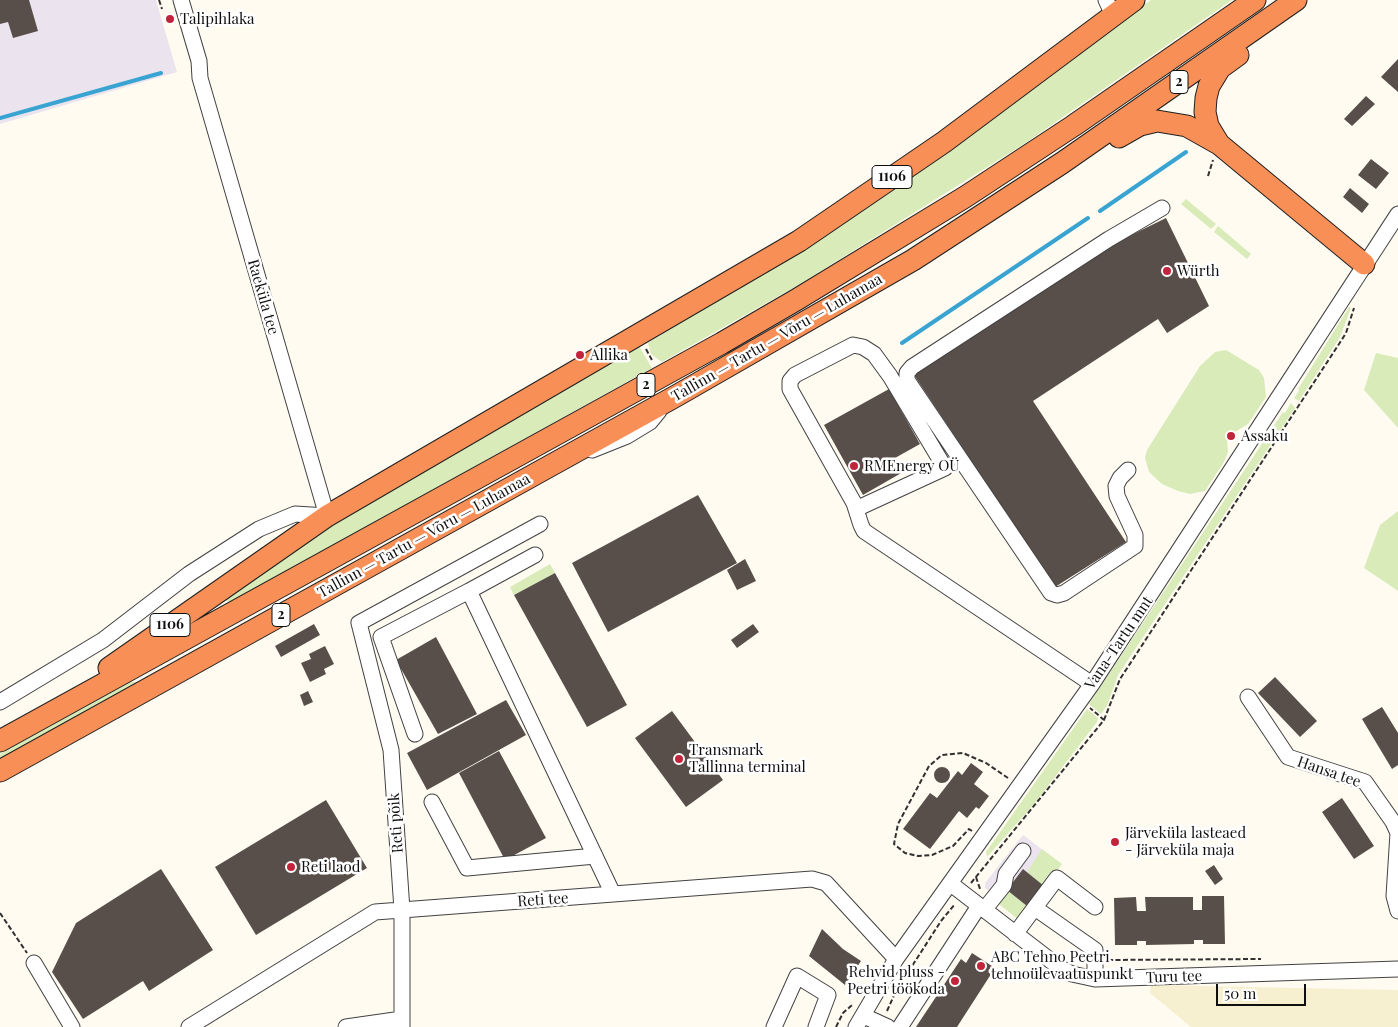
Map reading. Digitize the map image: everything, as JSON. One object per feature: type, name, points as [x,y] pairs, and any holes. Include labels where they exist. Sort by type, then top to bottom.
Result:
[{"type":"highway","name":"1106","points":[[7,737],[39,708],[108,668],[327,516],[799,241],[944,142],[1110,7],[1134,0]]},
{"type":"highway","name":"Tallinn — Tartu — Võru — Luhamaa","points":[[7,737],[658,379],[796,300],[973,191],[1073,126],[1255,0]]},
{"type":"highway","name":"Tallinn — Tartu — Võru — Luhamaa","points":[[0,771],[668,401],[913,260],[1062,163],[1297,0]]},
{"type":"highway","points":[[1219,144],[1208,126],[1205,112],[1209,86],[1220,68],[1281,24],[1297,0]]},
{"type":"highway","points":[[1062,163],[1100,149],[1140,125],[1157,121],[1187,126],[1219,144],[1364,264]]},
{"type":"street","name":"Raeküla tee","points":[[181,0],[199,61],[200,78],[327,516]]},
{"type":"street","name":"Raeküla tee","points":[[168,4],[192,64],[200,78]]},
{"type":"street","points":[[1128,470],[1120,478],[1116,486],[1117,496],[1135,535],[1135,546],[1064,593],[1057,595],[1051,593],[907,380],[907,374],[912,367],[1084,255],[1162,208]]},
{"type":"street","name":"Vana-Tartu mnt","points":[[861,1023],[896,959],[1092,684],[1398,214]]},
{"type":"street","points":[[1204,514],[1248,459],[1289,399],[1318,351],[1327,321]]},
{"type":"street","points":[[856,509],[945,468],[890,376],[874,354],[863,347],[852,345],[795,375],[790,380],[790,389],[856,509],[864,531],[1092,684]]},
{"type":"street","points":[[0,702],[103,640],[189,574],[260,529],[295,514],[327,516]]},
{"type":"street","points":[[449,601],[439,580],[540,524]]},
{"type":"street","points":[[415,734],[381,637],[535,555]]},
{"type":"street","name":"Reti põik","points":[[402,1023],[402,910],[391,750],[359,623],[439,580]]},
{"type":"street","points":[[469,591],[614,894]]},
{"type":"street","name":"Hansa tee","points":[[1248,697],[1288,757],[1365,782],[1393,822],[1398,833],[1394,896],[1398,911]]},
{"type":"street","points":[[432,802],[467,868],[595,856]]},
{"type":"street","points":[[900,1027],[985,906],[1004,884],[1006,874],[1024,850]]},
{"type":"street","points":[[1016,934],[1057,878],[1095,907]]},
{"type":"street","name":"Reti tee","points":[[189,1027],[375,912],[812,879],[826,883],[896,959]]},
{"type":"street","name":"Turu tee","points":[[951,884],[985,906],[1016,934],[1059,967],[1072,974],[1095,979],[1398,969]]},
{"type":"street","points":[[1035,908],[1095,950],[1095,979]]},
{"type":"street","points":[[34,963],[72,1027]]},
{"type":"street","points":[[774,1027],[797,976],[828,995],[816,1027]]},
{"type":"street","points":[[861,1023],[886,1022]]},
{"type":"street","points":[[346,1027],[402,1023]]},
{"type":"path","points":[[160,0],[168,4]]},
{"type":"path","points":[[969,886],[1104,720],[1120,679],[1346,333],[1354,306]]},
{"type":"path","points":[[1292,401],[1300,406]]},
{"type":"path","points":[[1080,701],[1104,720]]},
{"type":"path","points":[[983,839],[969,829],[953,846],[932,855],[918,856],[905,853],[894,844],[898,824],[906,808],[930,766],[942,755],[963,753],[986,762],[1020,787]]},
{"type":"path","points":[[976,877],[983,894],[985,906]]},
{"type":"path","points":[[886,1022],[896,990],[941,921],[958,901]]},
{"type":"path","points":[[0,913],[34,963]]},
{"type":"path","points":[[937,919],[941,921]]},
{"type":"path","points":[[1095,961],[1270,959]]},
{"type":"path","points":[[836,1027],[843,1013],[853,1004]]},
{"type":"shaded area","points":[[0,0],[156,0],[177,72],[0,124]]},
{"type":"shaded area","points":[[1023,835],[1060,863],[1019,915],[985,888],[985,883]]},
{"type":"shaded area","points":[[1151,985],[1398,990],[1398,1027],[1191,1027],[1150,993]]},
{"type":"green space","points":[[1151,0],[1232,0],[1024,144],[800,284],[662,362],[651,354],[648,343],[860,212]]},
{"type":"green space","points":[[1186,199],[1216,224],[1211,229],[1181,204]]},
{"type":"green space","points":[[1218,226],[1251,254],[1247,259],[1214,232]]},
{"type":"green space","points":[[1349,307],[1351,308],[1340,337],[1299,401],[1294,398],[1299,391],[1298,389]]},
{"type":"green space","points":[[639,346],[652,368],[230,602],[225,600],[292,547]]},
{"type":"green space","points":[[1226,350],[1259,370],[1264,378],[1266,397],[1248,424],[1235,432],[1232,431],[1227,439],[1228,452],[1224,462],[1205,491],[1190,494],[1178,491],[1162,484],[1149,472],[1145,458],[1147,450],[1200,366],[1215,352]]},
{"type":"green space","points":[[1376,353],[1398,358],[1398,428],[1364,390]]},
{"type":"green space","points":[[1291,403],[1295,408],[1118,675],[1107,706],[1101,714],[1089,704],[1283,412],[1285,413]]},
{"type":"green space","points":[[1398,511],[1398,591],[1364,568],[1380,525]]},
{"type":"green space","points":[[550,564],[555,573],[514,595],[510,587]]},
{"type":"green space","points":[[130,682],[141,682],[0,760],[0,754]]},
{"type":"green space","points":[[1087,709],[1098,718],[1097,722],[1035,803],[987,857],[986,852]]},
{"type":"green space","points":[[1042,849],[1062,864],[1020,921],[995,901],[1005,888],[1027,906],[1043,886],[1027,872]]},
{"type":"building","points":[[0,0],[29,0],[38,31],[13,38],[8,22],[0,24]]},
{"type":"building","points":[[1398,59],[1398,92],[1381,77]]},
{"type":"building","points":[[1366,96],[1375,104],[1352,126],[1344,119]]},
{"type":"building","points":[[1371,159],[1389,173],[1376,189],[1358,175]]},
{"type":"building","points":[[1350,188],[1369,204],[1362,213],[1343,197]]},
{"type":"building","points":[[1166,218],[1209,306],[1167,333],[1158,319],[1033,401],[1126,542],[1055,587],[912,372],[1109,246]]},
{"type":"building","points":[[889,389],[920,444],[895,458],[903,472],[863,495],[824,425]]},
{"type":"building","points":[[698,495],[737,563],[608,632],[572,563]]},
{"type":"building","points":[[745,559],[756,581],[737,590],[727,570]]},
{"type":"building","points":[[555,573],[627,705],[587,727],[514,595]]},
{"type":"building","points":[[314,624],[320,635],[281,657],[275,646]]},
{"type":"building","points":[[753,624],[759,632],[737,648],[731,640]]},
{"type":"building","points":[[436,637],[477,714],[438,734],[396,660]]},
{"type":"building","points":[[325,646],[334,664],[324,669],[326,674],[310,682],[301,663],[311,659],[309,654]]},
{"type":"building","points":[[1275,677],[1317,721],[1300,737],[1258,693]]},
{"type":"building","points":[[308,691],[313,702],[304,706],[300,695]]},
{"type":"building","points":[[506,700],[526,735],[427,790],[407,753]]},
{"type":"building","points":[[1382,707],[1398,733],[1398,765],[1392,769],[1362,719]]},
{"type":"building","name":"Transmark Tallinna terminal","points":[[672,711],[723,780],[686,807],[635,738]]},
{"type":"building","points":[[499,751],[546,838],[505,860],[459,773]]},
{"type":"building","points":[[971,763],[983,772],[974,784],[989,796],[979,809],[976,807],[967,818],[959,811],[930,849],[903,829],[930,793],[937,798],[958,771],[962,775]]},
{"type":"building","points":[[942,767],[950,775],[942,783],[934,775]]},
{"type":"building","points":[[1342,798],[1374,846],[1354,859],[1322,812]]},
{"type":"building","name":"Reti laod","points":[[326,800],[367,868],[256,935],[215,867]]},
{"type":"building","points":[[1214,865],[1223,879],[1215,885],[1205,871]]},
{"type":"building","points":[[161,869],[213,950],[149,991],[143,981],[83,1019],[52,972],[76,923]]},
{"type":"building","points":[[1023,869],[1044,886],[1027,906],[1007,890]]},
{"type":"building","points":[[1202,896],[1224,896],[1225,944],[1203,944],[1203,940],[1194,940],[1194,944],[1146,945],[1146,941],[1137,941],[1137,945],[1115,945],[1114,898],[1136,897],[1137,911],[1146,911],[1145,897],[1193,897],[1193,910],[1202,910]]},
{"type":"building","points":[[822,929],[843,949],[861,961],[845,985],[809,956]]},
{"type":"building","points":[[972,953],[995,968],[957,1027],[916,1027],[961,959],[966,963]]},
{"type":"waterway","points":[[0,118],[161,73]]},
{"type":"waterway","points":[[1100,211],[1186,152]]},
{"type":"waterway","points":[[902,343],[1088,218]]},
{"type":"place","name":"Talipihlaka","points":[[170,19]]},
{"type":"place","name":"Würth","points":[[1167,271]]},
{"type":"place","name":"Allika","points":[[580,355]]},
{"type":"place","name":"Assaku","points":[[1231,436]]},
{"type":"place","name":"RMEnergy OÜ","points":[[854,466]]},
{"type":"place","name":"Transmark Tallinna terminal","points":[[679,759]]},
{"type":"place","name":"Järveküla lasteaed - Järveküla maja","points":[[1115,842]]},
{"type":"place","name":"Reti laod","points":[[291,867]]},
{"type":"place","name":"ABC Tehno Peetri tehnoülevaatuspunkt","points":[[981,966]]},
{"type":"place","name":"Rehvid pluss - Peetri töökoda","points":[[955,981]]}]
